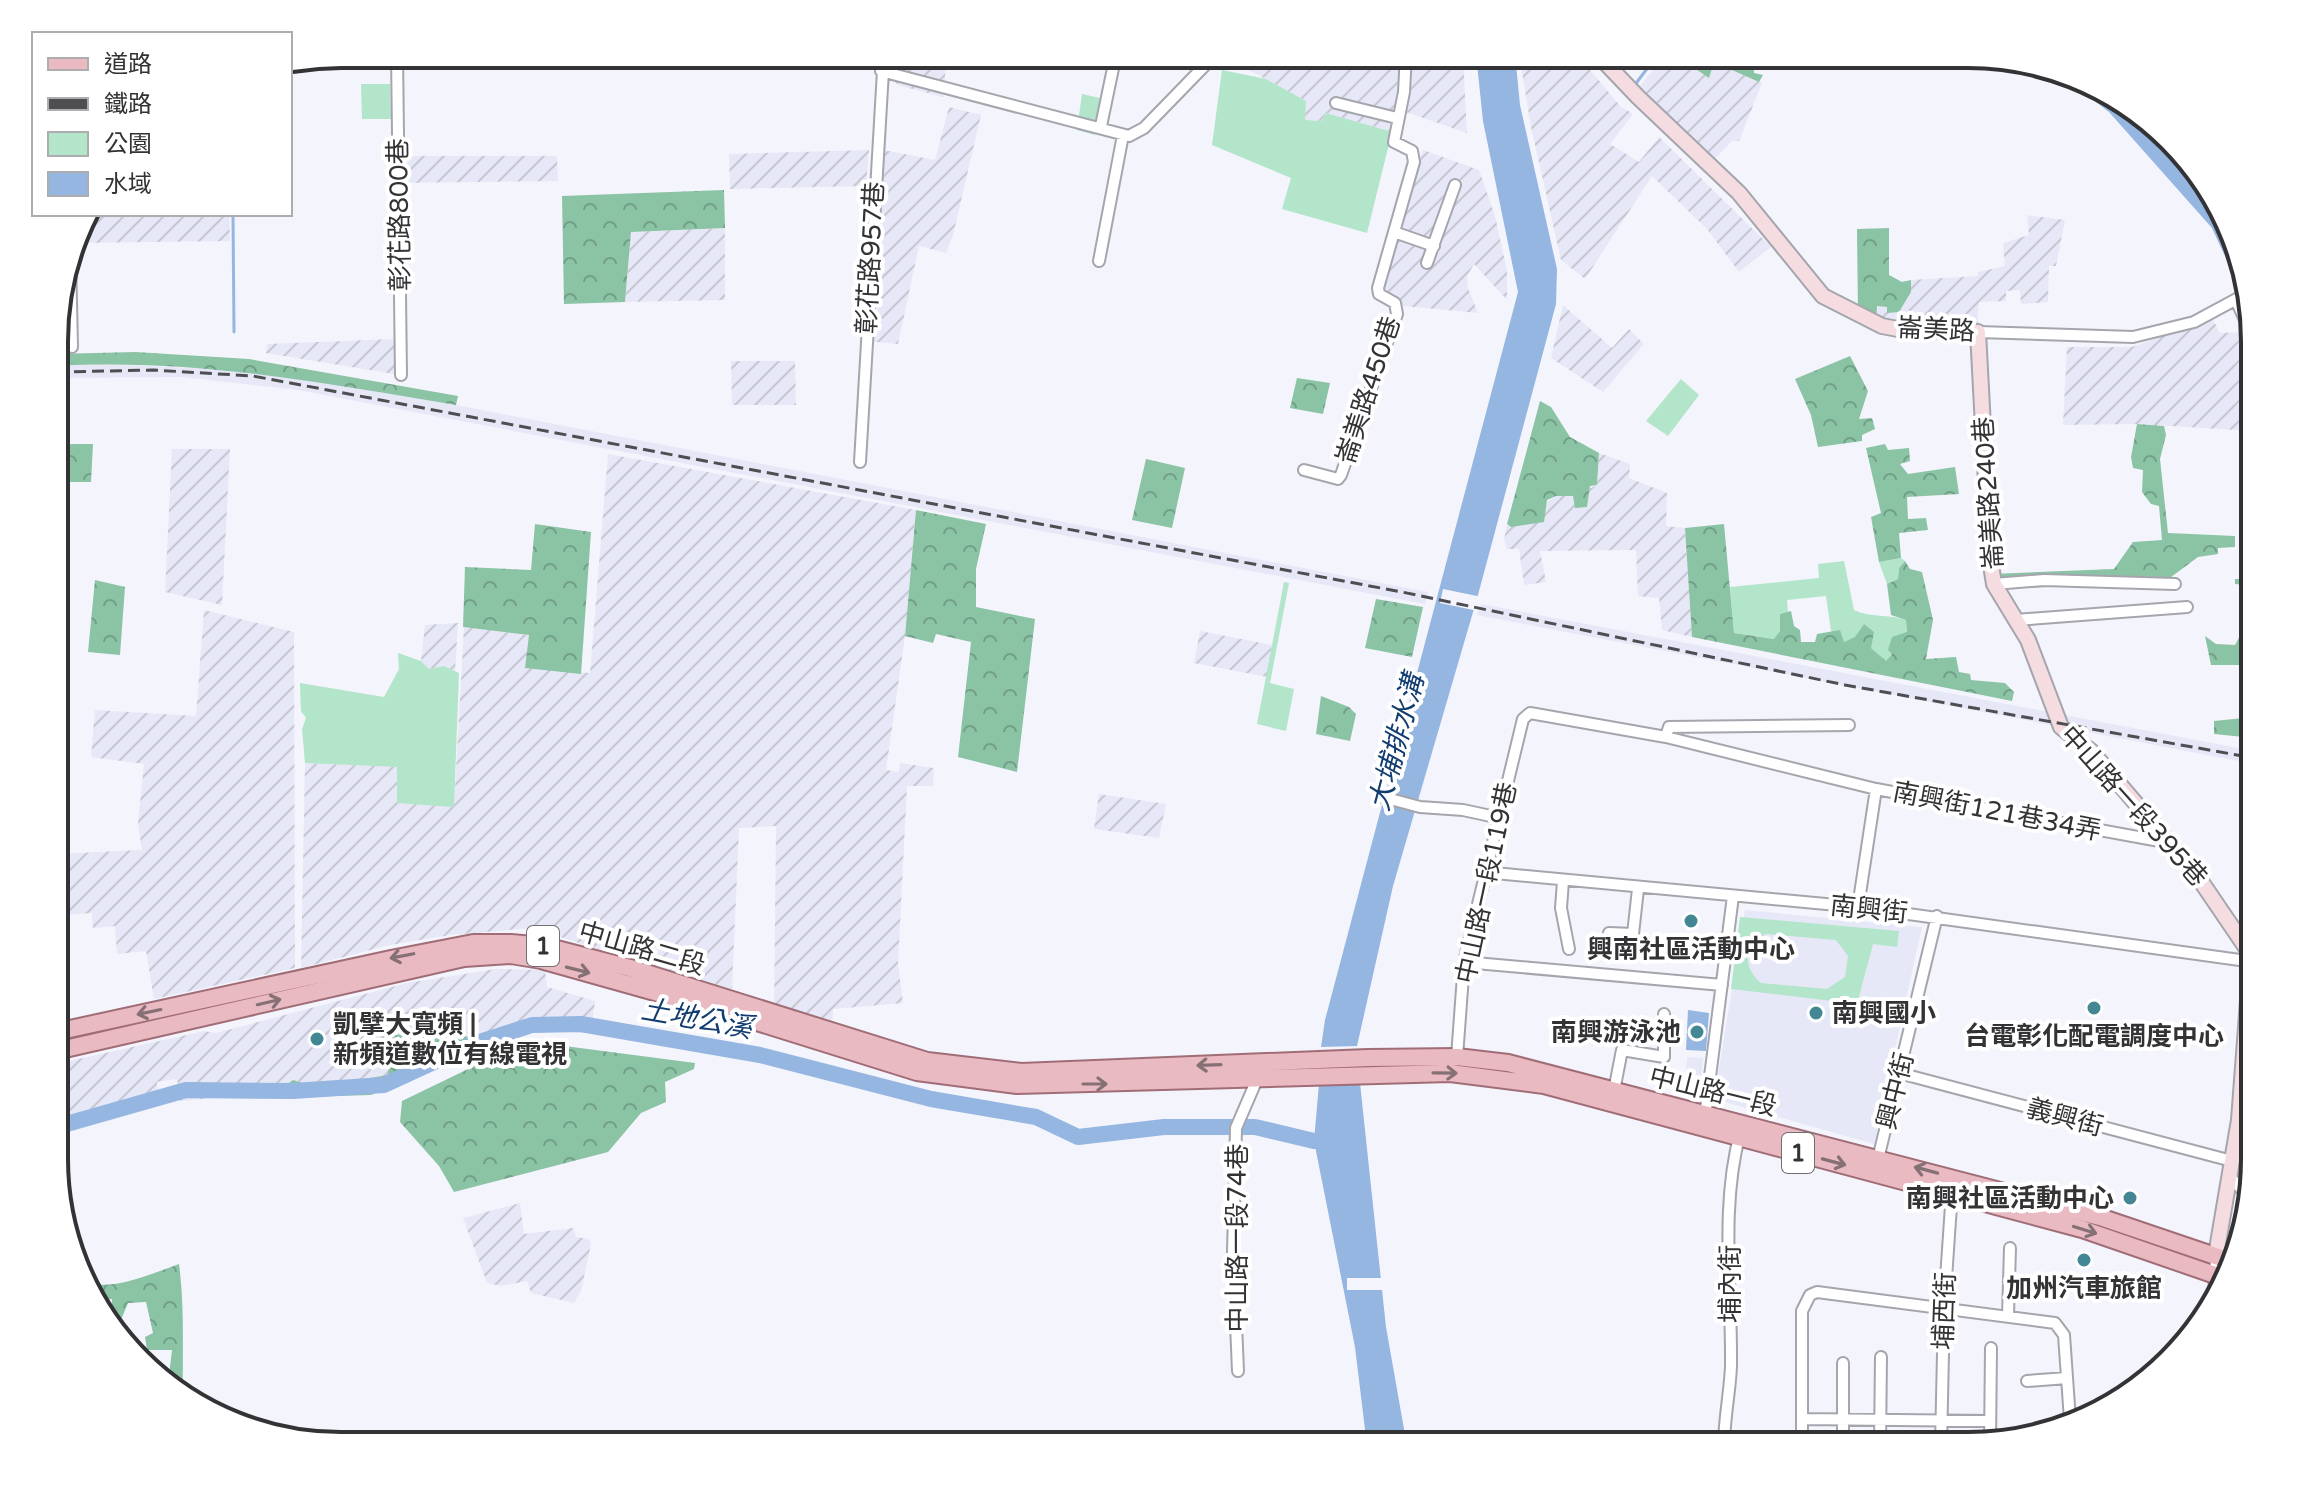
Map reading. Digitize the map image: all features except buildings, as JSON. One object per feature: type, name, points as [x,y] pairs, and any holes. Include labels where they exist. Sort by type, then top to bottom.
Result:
[{"type":"main road","name":"中山路二段","points":[[68,1029],[473,943],[534,945],[630,968],[927,1061],[1019,1078]]},
{"type":"main road","name":"中山路二段","points":[[68,1048],[464,958],[511,955],[617,980],[917,1072],[1019,1078]]},
{"type":"main road","points":[[217,1015],[233,995]]},
{"type":"main road","name":"中山路一段","points":[[1368,1066],[1457,1057],[1508,1063],[1705,1116],[1741,1130]]},
{"type":"main road","name":"中山路一段","points":[[1368,1066],[1544,1085],[1741,1130],[1953,1185],[2100,1217],[2221,1257]]},
{"type":"main road","name":"1","points":[[1019,1078],[1368,1066]]},
{"type":"main road","name":"中山路一段","points":[[1953,1185],[2215,1275]]},
{"type":"street","points":[[881,71],[1101,126],[1123,135],[1139,133],[1202,68]]},
{"type":"street","name":"崙美路450巷","points":[[1304,470],[1338,479],[1341,475],[1397,314],[1395,303],[1379,294],[1378,288],[1414,156],[1394,142],[1405,68]]},
{"type":"street","name":"崙美路","points":[[1612,68],[1739,193],[1823,296],[1882,326],[1903,330],[2133,337],[2194,322],[2237,299]]},
{"type":"street","name":"彰花路800巷","points":[[397,69],[401,375]]},
{"type":"street","points":[[1101,126],[1113,69]]},
{"type":"street","name":"彰花路957巷","points":[[860,462],[881,71]]},
{"type":"street","points":[[1336,103],[1397,118]]},
{"type":"street","points":[[1099,261],[1123,135]]},
{"type":"street","points":[[1427,263],[1455,185]]},
{"type":"street","points":[[1394,232],[1434,246]]},
{"type":"street","points":[[71,300],[72,347]]},
{"type":"street","name":"崙美路240巷","points":[[1978,332],[1990,559],[1994,584],[2016,620],[2047,689]]},
{"type":"street","points":[[1994,584],[2044,580],[2175,584]]},
{"type":"street","points":[[2016,620],[2187,607]]},
{"type":"street","name":"中山路一段395巷","points":[[2047,689],[2061,727],[2092,752],[2165,842],[2216,898],[2240,934]]},
{"type":"street","name":"南興街121巷34弄","points":[[1530,713],[1666,737],[1876,789],[2165,842]]},
{"type":"street","name":"中山路一段119巷","points":[[1457,1057],[1464,962],[1523,719],[1530,713]]},
{"type":"street","points":[[1666,737],[1669,727],[1849,725]]},
{"type":"street","points":[[1858,907],[1876,789]]},
{"type":"street","points":[[1381,796],[1420,807],[1463,810],[1500,818]]},
{"type":"street","name":"南興街","points":[[1484,872],[1937,916],[2240,960]]},
{"type":"street","points":[[1563,881],[1561,908],[1569,949]]},
{"type":"street","points":[[1609,933],[1633,934],[1638,889]]},
{"type":"street","points":[[1705,1116],[1733,896]]},
{"type":"street","name":"興中街","points":[[1876,1165],[1937,916]]},
{"type":"street","points":[[1464,962],[1722,985]]},
{"type":"street","points":[[1614,1091],[1622,1050],[1664,1057],[1664,1014]]},
{"type":"street","name":"中山路一段74巷","points":[[1238,1371],[1233,1252],[1236,1128],[1261,1070]]},
{"type":"street","name":"義興街","points":[[1899,1073],[2232,1161]]},
{"type":"street","points":[[2221,1257],[2240,1109]]},
{"type":"street","name":"埔內街","points":[[1724,1431],[1724,1407],[1731,1368],[1730,1196],[1741,1130]]},
{"type":"street","points":[[2231,1178],[2239,1186]]},
{"type":"street","name":"埔西街","points":[[1941,1431],[1944,1308],[1953,1185]]},
{"type":"street","points":[[2008,1316],[2010,1248]]},
{"type":"street","points":[[1802,1431],[1802,1311],[1810,1295],[1817,1292],[2008,1316],[2060,1326],[2064,1335],[2069,1412]]},
{"type":"street","points":[[1990,1431],[1991,1348]]},
{"type":"street","points":[[1881,1357],[1881,1431]]},
{"type":"street","points":[[1843,1363],[1843,1431]]},
{"type":"street","points":[[2027,1381],[2067,1378]]},
{"type":"street","points":[[1802,1419],[1990,1421]]},
{"type":"shaded area","points":[[1246,68],[1464,68],[1467,133],[1397,109],[1389,131],[1326,113],[1322,121],[1304,120],[1306,101]]},
{"type":"shaded area","points":[[1521,68],[1589,68],[1620,106],[1633,114],[1610,144],[1639,162],[1659,137],[1771,247],[1739,272],[1707,229],[1652,176],[1585,279],[1561,260],[1531,127]]},
{"type":"shaded area","points":[[1654,68],[1695,68],[1709,77],[1712,68],[1728,68],[1762,83],[1739,141],[1732,141],[1708,166],[1630,98]]},
{"type":"shaded area","points":[[886,69],[946,69],[943,97],[901,86],[885,77]]},
{"type":"shaded area","points":[[949,107],[981,115],[953,235],[946,253],[919,246],[898,344],[866,341],[878,149],[935,160]]},
{"type":"shaded area","points":[[869,150],[866,186],[730,189],[729,154]]},
{"type":"shaded area","points":[[1423,150],[1479,170],[1495,216],[1507,271],[1507,300],[1474,264],[1467,276],[1468,288],[1478,313],[1403,306],[1401,300],[1383,288]]},
{"type":"shaded area","points":[[400,156],[557,156],[558,181],[400,183]]},
{"type":"shaded area","points":[[2027,215],[2065,220],[2056,266],[2049,266],[2048,302],[2021,304],[2020,290],[2006,291],[2006,301],[1979,302],[1977,334],[1876,327],[1877,306],[1888,307],[1887,312],[1911,292],[1911,280],[1978,276],[1978,272],[2005,266],[2003,243],[2029,235]]},
{"type":"shaded area","points":[[99,216],[229,216],[230,241],[86,243]]},
{"type":"shaded area","points":[[725,228],[725,300],[625,302],[631,232]]},
{"type":"shaded area","points":[[1563,305],[1612,348],[1629,329],[1644,344],[1603,392],[1551,358]]},
{"type":"shaded area","points":[[2212,318],[2220,333],[2240,332],[2240,430],[2137,424],[2063,425],[2067,347],[2132,347]]},
{"type":"shaded area","points":[[394,339],[394,374],[266,353],[267,344]]},
{"type":"shaded area","points":[[731,361],[795,361],[796,405],[732,405]]},
{"type":"shaded area","points":[[68,365],[248,370],[456,405],[1428,592],[1425,604],[298,390],[182,377],[68,378]]},
{"type":"shaded area","points":[[172,449],[230,449],[222,605],[165,592]]},
{"type":"shaded area","points":[[1599,453],[1630,464],[1629,478],[1667,493],[1666,526],[1685,528],[1692,637],[1662,630],[1659,598],[1638,596],[1636,550],[1540,551],[1546,582],[1524,585],[1519,549],[1507,549],[1504,540],[1507,524],[1511,527],[1556,496],[1574,496],[1597,485]]},
{"type":"shaded area","points":[[608,454],[916,510],[905,636],[886,770],[899,772],[900,763],[934,768],[933,786],[907,786],[898,964],[903,1003],[833,1009],[832,1029],[774,1010],[776,826],[739,828],[732,988],[724,990],[533,928],[450,935],[390,945],[301,968],[305,763],[398,767],[454,807],[464,627],[529,635],[526,668],[590,673]]},
{"type":"shaded area","points":[[1481,604],[2240,748],[2240,761],[1477,615]]},
{"type":"shaded area","points":[[204,610],[294,632],[295,968],[154,999],[146,951],[117,954],[115,926],[93,928],[92,913],[68,915],[68,853],[142,850],[138,823],[144,764],[91,757],[95,710],[196,716]]},
{"type":"shaded area","points":[[458,623],[455,672],[444,666],[429,669],[421,661],[425,625]]},
{"type":"shaded area","points":[[1200,631],[1272,645],[1267,677],[1194,663]]},
{"type":"shaded area","points":[[1099,794],[1166,804],[1159,838],[1094,829]]},
{"type":"shaded area","name":"南興國小","points":[[1745,910],[1922,927],[1874,1144],[1714,1099]]},
{"type":"shaded area","points":[[496,969],[545,970],[547,987],[595,1001],[591,1033],[534,1031],[511,1024],[494,1032],[456,1038],[435,1029],[389,1036],[388,1075],[372,1080],[315,1087],[293,1080],[274,1093],[180,1101],[177,1079],[157,1082],[158,1090],[117,1107],[68,1117],[68,1061],[204,1031],[216,1033],[407,983]]},
{"type":"shaded area","points":[[1687,1057],[1703,1058],[1700,1092],[1685,1091]]},
{"type":"shaded area","points":[[520,1203],[524,1234],[573,1228],[576,1237],[589,1239],[591,1244],[581,1291],[574,1303],[531,1293],[527,1281],[501,1286],[487,1283],[463,1218]]},
{"type":"green space","points":[[1695,68],[1712,68],[1709,78]]},
{"type":"green space","points":[[1728,68],[1754,68],[1754,73],[1763,75],[1759,82]]},
{"type":"green space","points":[[1222,70],[1266,79],[1306,101],[1305,120],[1322,121],[1326,113],[1389,131],[1389,144],[1367,233],[1282,209],[1291,178],[1212,145]]},
{"type":"green space","points":[[361,84],[390,84],[391,119],[362,119]]},
{"type":"green space","points":[[1082,94],[1100,98],[1095,135],[1077,130]]},
{"type":"green space","points":[[724,190],[725,228],[631,232],[625,302],[564,304],[562,196]]},
{"type":"green space","points":[[1889,228],[1889,275],[1902,282],[1911,280],[1911,292],[1899,312],[1887,313],[1887,307],[1877,306],[1876,327],[1858,316],[1857,229]]},
{"type":"green space","points":[[135,352],[249,359],[458,396],[456,405],[258,374],[158,366],[68,366],[68,354]]},
{"type":"green space","points":[[1850,356],[1868,391],[1859,419],[1872,418],[1875,429],[1862,435],[1862,441],[1818,447],[1811,415],[1795,379]]},
{"type":"green space","points":[[1297,378],[1330,383],[1323,414],[1290,408]]},
{"type":"green space","points":[[1681,379],[1699,395],[1668,436],[1646,421]]},
{"type":"green space","points":[[1540,401],[1551,407],[1570,437],[1599,453],[1597,485],[1590,486],[1587,507],[1575,508],[1573,496],[1556,496],[1547,500],[1544,522],[1511,527],[1507,524]]},
{"type":"green space","points":[[2137,424],[2164,426],[2166,435],[2160,459],[2168,533],[2235,536],[2235,547],[2218,548],[2218,554],[2198,557],[2163,583],[1993,589],[1992,574],[2114,569],[2133,542],[2162,540],[2159,506],[2151,504],[2142,492],[2143,470],[2133,468],[2131,457]]},
{"type":"green space","points":[[93,444],[91,482],[68,482],[68,445]]},
{"type":"green space","points":[[1885,444],[1888,450],[1909,448],[1910,461],[1900,464],[1908,474],[1955,467],[1959,494],[1907,497],[1908,519],[1926,518],[1928,530],[1899,533],[1901,558],[1879,562],[1871,517],[1881,513],[1866,448]]},
{"type":"green space","points":[[1146,459],[1185,468],[1172,528],[1132,520]]},
{"type":"green space","points":[[916,510],[986,524],[976,569],[976,607],[1035,619],[1017,772],[958,757],[971,642],[936,634],[933,643],[905,636]]},
{"type":"green space","points":[[535,524],[591,532],[581,674],[525,668],[529,635],[463,627],[465,567],[531,570]]},
{"type":"green space","points":[[1724,524],[1734,633],[1774,639],[1780,631],[1780,614],[1791,611],[1794,626],[1800,630],[1801,642],[1815,642],[1817,634],[1840,630],[1844,642],[1855,637],[1864,624],[1874,632],[1871,648],[1886,661],[1892,654],[1888,650],[1892,637],[1907,632],[1906,620],[1891,615],[1887,584],[1898,579],[1899,568],[1905,561],[1910,569],[1922,572],[1933,620],[1926,659],[1956,657],[1959,672],[1970,674],[1971,680],[2005,683],[2014,692],[2012,701],[1692,637],[1685,528]]},
{"type":"green space","points":[[1901,558],[1905,561],[1899,568],[1898,579],[1887,584],[1879,562]]},
{"type":"green space","points":[[1844,561],[1854,610],[1906,620],[1907,632],[1886,662],[1871,648],[1864,624],[1855,638],[1844,642],[1831,631],[1826,596],[1787,600],[1788,612],[1780,614],[1780,631],[1775,639],[1734,633],[1730,587],[1819,578],[1818,564]]},
{"type":"green space","points":[[95,580],[125,587],[120,655],[88,652]]},
{"type":"green space","points":[[1284,582],[1289,583],[1270,683],[1294,689],[1286,731],[1257,724]]},
{"type":"green space","points":[[1376,599],[1423,607],[1412,657],[1365,648]]},
{"type":"green space","points":[[2240,635],[2240,665],[2211,665],[2205,636],[2216,644],[2235,645]]},
{"type":"green space","points":[[398,653],[421,661],[429,669],[444,666],[459,673],[454,807],[397,803],[397,767],[305,763],[302,729],[306,718],[301,711],[300,683],[384,697],[399,669]]},
{"type":"green space","points":[[1321,696],[1349,707],[1356,714],[1350,741],[1316,734]]},
{"type":"green space","points":[[2240,718],[2240,737],[2214,734],[2214,721]]},
{"type":"green space","points":[[1740,917],[1899,931],[1897,947],[1873,944],[1857,1004],[1731,989]],"holes":[[[1766,934],[1836,940],[1848,956],[1845,977],[1827,989],[1761,983],[1748,964],[1753,944]]]},
{"type":"green space","points":[[511,1024],[534,1031],[457,1057],[371,1095],[300,1097],[274,1093],[293,1080],[315,1087],[388,1075],[389,1036],[435,1029],[456,1038],[494,1032]]},
{"type":"green space","points":[[534,1042],[695,1063],[694,1069],[665,1082],[666,1102],[641,1113],[608,1152],[454,1192],[439,1166],[400,1122],[402,1101],[520,1044]]},
{"type":"green space","points":[[179,1264],[183,1382],[170,1371],[172,1350],[147,1350],[145,1337],[153,1333],[146,1302],[128,1303],[120,1320],[112,1307],[112,1299],[107,1299],[99,1285],[122,1283]]},
{"type":"water","points":[[1477,68],[1516,68],[1520,105],[1557,269],[1556,304],[1478,595],[1393,886],[1357,1046],[1321,1047],[1325,1020],[1518,292],[1483,121]]},
{"type":"water","points":[[2027,75],[2056,82],[2070,88]]},
{"type":"water","points":[[2087,95],[2120,114],[2146,135],[2179,168],[2213,220],[2231,270],[2212,228],[2109,112]]},
{"type":"water","name":"南興游泳池","points":[[1688,1010],[1709,1013],[1706,1051],[1686,1050]]},
{"type":"water","points":[[1360,1083],[1386,1327],[1404,1431],[1365,1431],[1355,1347],[1314,1141],[1319,1084]]},
{"type":"pier","points":[[1443,589],[1482,597],[1478,611],[1440,603]]},
{"type":"pier","points":[[1347,1278],[1385,1278],[1386,1290],[1347,1290]]},
{"type":"waterway","points":[[1634,86],[1647,68]]},
{"type":"waterway","points":[[233,216],[234,332]]},
{"type":"waterway","name":"土地公溪","points":[[68,1124],[186,1090],[293,1091],[384,1085],[473,1044],[532,1025],[581,1024],[760,1055],[931,1099],[1036,1117],[1078,1137],[1164,1127],[1255,1127],[1314,1141],[1332,1140]]},
{"type":"railway","points":[[68,372],[153,370],[253,376],[1402,592],[1845,685],[2240,756]]},
{"type":"place","name":"興南社區活動中心","points":[[1691,921]]},
{"type":"place","name":"台電彰化配電調度中心","points":[[2094,1008]]},
{"type":"place","name":"南興國小","points":[[1816,1013]]},
{"type":"place","name":"南興游泳池","points":[[1697,1032]]},
{"type":"place","name":"凱擘大寬頻 | 新頻道數位有線電視","points":[[317,1039]]},
{"type":"place","name":"南興社區活動中心","points":[[2130,1198]]},
{"type":"place","name":"加州汽車旅館","points":[[2084,1260]]},
{"type":"water label","name":"大埔排水溝","points":[[1396,742]]}]
